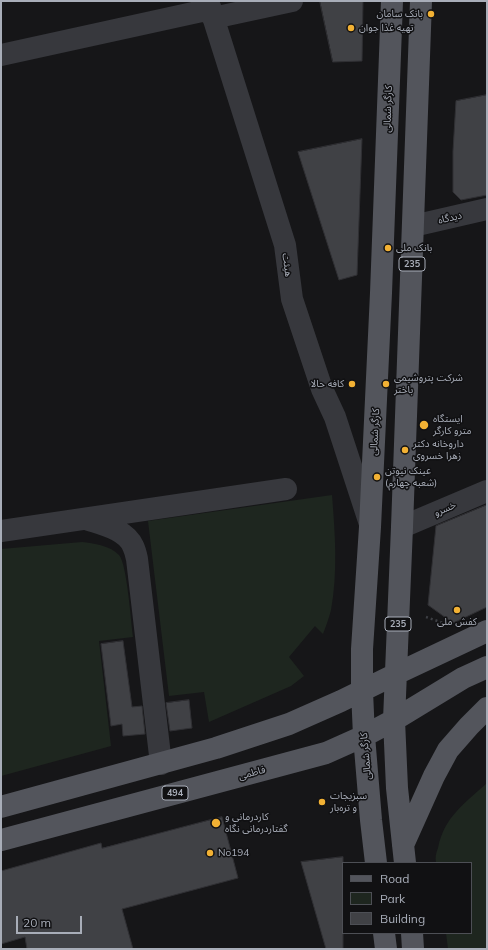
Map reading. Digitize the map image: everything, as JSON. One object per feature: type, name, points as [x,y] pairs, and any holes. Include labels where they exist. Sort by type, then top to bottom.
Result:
[{"type":"main road","name":"کارگر شمالی","points":[[376,862],[364,736],[362,649],[370,527],[381,293],[392,1]]},
{"type":"main road","name":"235","points":[[404,854],[397,788],[394,720],[421,1]]},
{"type":"main road","points":[[381,293],[410,294]]},
{"type":"main road","points":[[1,807],[161,764],[289,724],[324,709],[487,631]]},
{"type":"main road","name":"فاطمی","points":[[1,840],[326,753],[364,736],[394,720],[463,678],[487,667]]},
{"type":"main road","points":[[404,854],[434,776],[446,755],[469,726],[487,708]]},
{"type":"main road","points":[[384,934],[386,949]]},
{"type":"main road","points":[[412,934],[413,949]]},
{"type":"street","points":[[1,55],[219,8],[292,1]]},
{"type":"street","name":"هیئت","points":[[219,8],[285,245],[292,299],[322,389],[335,417],[370,527]]},
{"type":"street","name":"دیدگاه","points":[[413,226],[487,209]]},
{"type":"street","points":[[4,529],[86,519],[286,489]]},
{"type":"street","name":"خسرو","points":[[402,527],[487,491]]},
{"type":"street","points":[[86,519],[117,530],[133,545],[137,558],[161,764]]},
{"type":"path","points":[[426,617],[446,624]]},
{"type":"green space","points":[[332,495],[335,538],[335,581],[330,613],[323,634],[315,626],[289,657],[304,676],[291,686],[209,722],[204,692],[169,696],[148,521]]},
{"type":"green space","points":[[82,542],[107,547],[119,555],[122,560],[128,594],[133,637],[99,641],[111,746],[1,776],[1,549]]},
{"type":"green space","points":[[487,783],[487,949],[448,949],[446,934],[472,934],[472,862],[436,862],[436,853],[445,828],[456,811]]},
{"type":"building","points":[[320,1],[363,1],[362,61],[333,62]]},
{"type":"building","points":[[487,95],[487,195],[461,200],[453,192],[453,151],[456,101]]},
{"type":"building","points":[[362,139],[357,275],[339,280],[298,152]]},
{"type":"building","points":[[487,505],[487,607],[453,623],[428,605],[436,526]]},
{"type":"building","points":[[123,641],[132,707],[142,706],[145,734],[123,736],[122,724],[111,726],[101,644]]},
{"type":"building","points":[[189,700],[192,728],[170,731],[166,703]]},
{"type":"building","points":[[222,817],[238,878],[122,909],[133,949],[27,949],[25,937],[1,944],[1,871],[101,843],[102,848]]},
{"type":"building","points":[[343,857],[343,949],[326,949],[301,862]]},
{"type":"place","name":"بانک سامان","points":[[431,14]]},
{"type":"place","name":"تهیه غذا جوان","points":[[351,28]]},
{"type":"place","name":"بانک ملی","points":[[388,248]]},
{"type":"place","name":"کافه حالا","points":[[352,384]]},
{"type":"place","name":"شرکت پتروشیمی باختر","points":[[386,384]]},
{"type":"place","name":"ایستگاه مترو کارگر","points":[[424,425]]},
{"type":"place","name":"داروخانه دکتر زهرا خسروی","points":[[405,450]]},
{"type":"place","name":"عینک نیوتن (شعبه چهارم)","points":[[377,477]]},
{"type":"place","name":"کفش ملی","points":[[457,610]]},
{"type":"place","name":"سبزیجات و تره‌بار","points":[[322,802]]},
{"type":"place","name":"کاردرمانی و گفتاردرمانی نگاه","points":[[216,823]]},
{"type":"place","name":"No194","points":[[210,853]]}]
